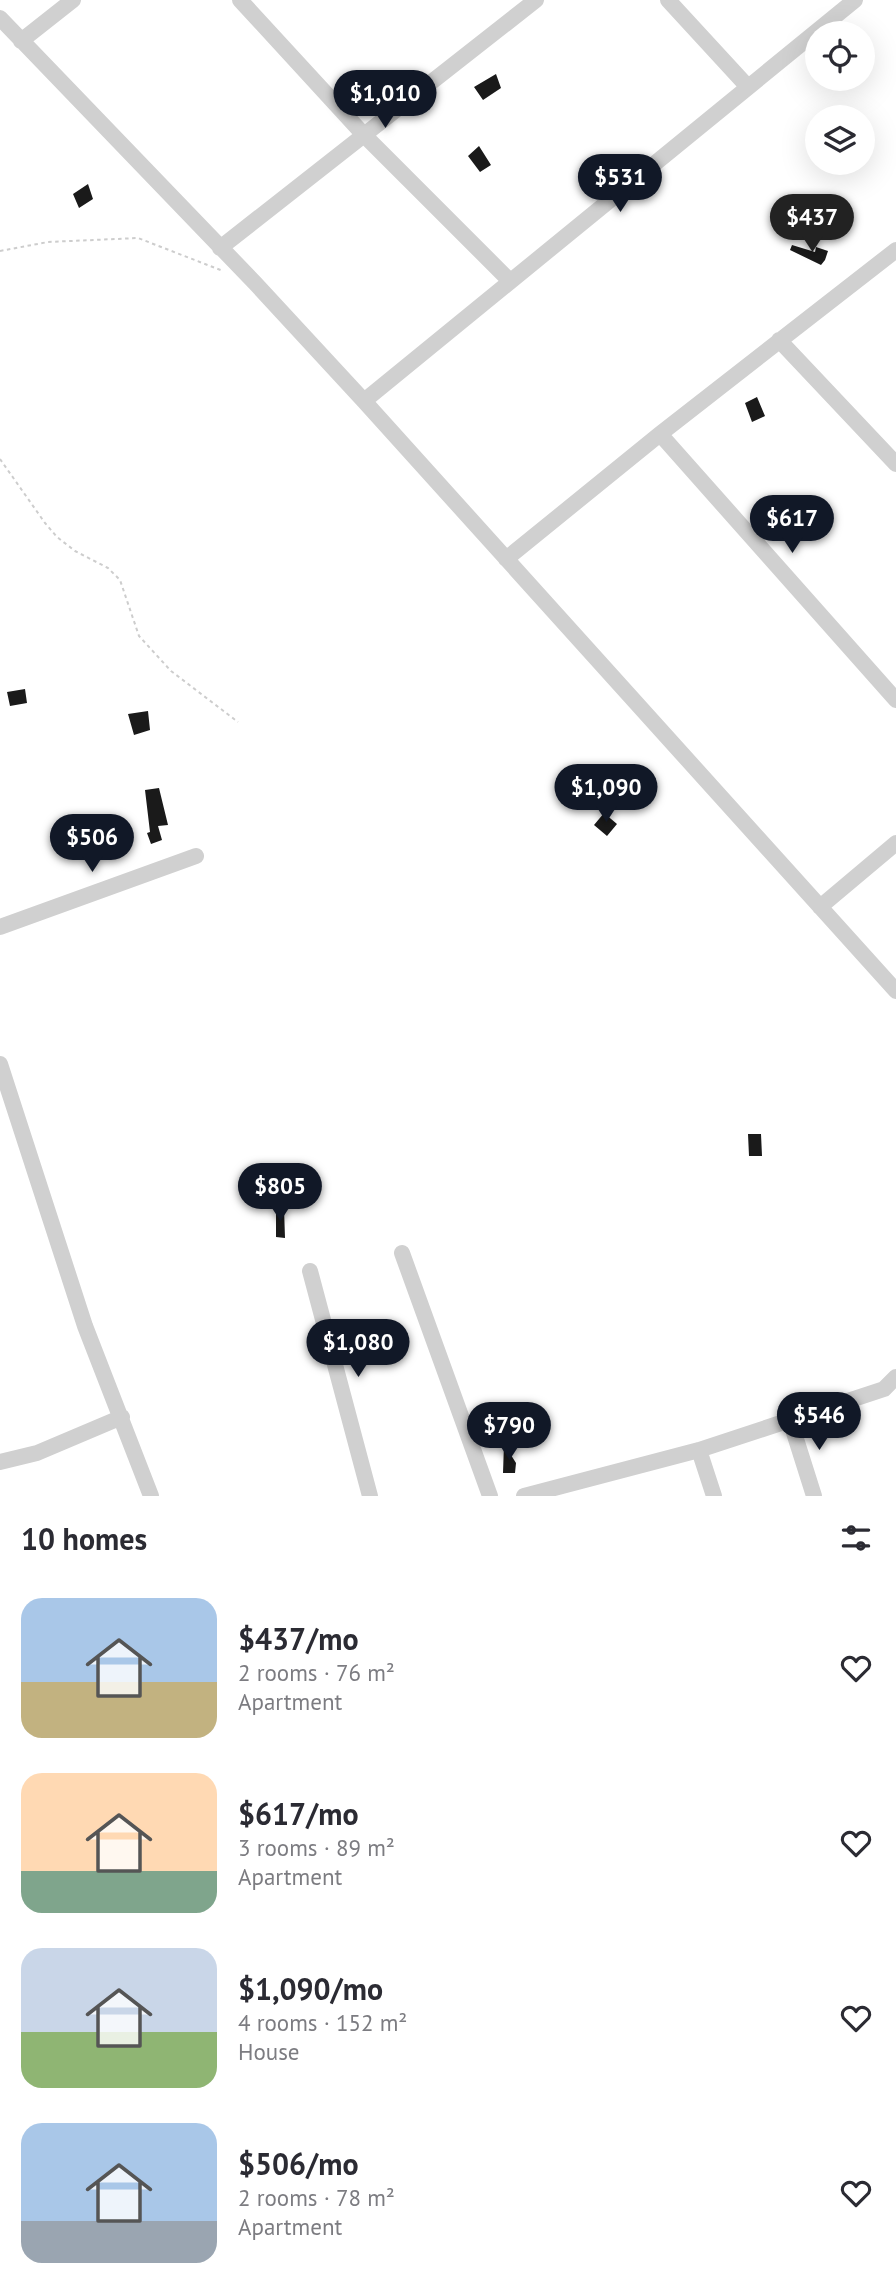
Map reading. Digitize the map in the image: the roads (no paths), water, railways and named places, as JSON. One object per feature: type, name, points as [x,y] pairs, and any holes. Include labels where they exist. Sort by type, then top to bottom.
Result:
[{"type":"street","points":[[21,41],[73,0]]},
{"type":"street","points":[[240,0],[364,135],[510,281]]},
{"type":"street","points":[[220,248],[536,0]]},
{"type":"street","points":[[668,0],[748,87]]},
{"type":"street","points":[[364,401],[855,0]]},
{"type":"street","points":[[0,18],[364,401],[896,991]]},
{"type":"street","points":[[506,559],[660,434],[896,250]]},
{"type":"street","points":[[779,340],[896,464]]},
{"type":"street","points":[[660,434],[896,700]]},
{"type":"street","points":[[820,907],[896,843]]},
{"type":"street","points":[[0,927],[196,856]]},
{"type":"street","points":[[0,1064],[85,1326],[151,1496]]},
{"type":"street","points":[[402,1253],[490,1496]]},
{"type":"street","points":[[310,1271],[370,1496]]},
{"type":"street","points":[[524,1496],[590,1488],[884,1389],[896,1377]]},
{"type":"street","points":[[0,1462],[37,1453],[122,1417]]},
{"type":"street","points":[[790,1420],[814,1496]]},
{"type":"street","points":[[699,1450],[714,1496]]}]
